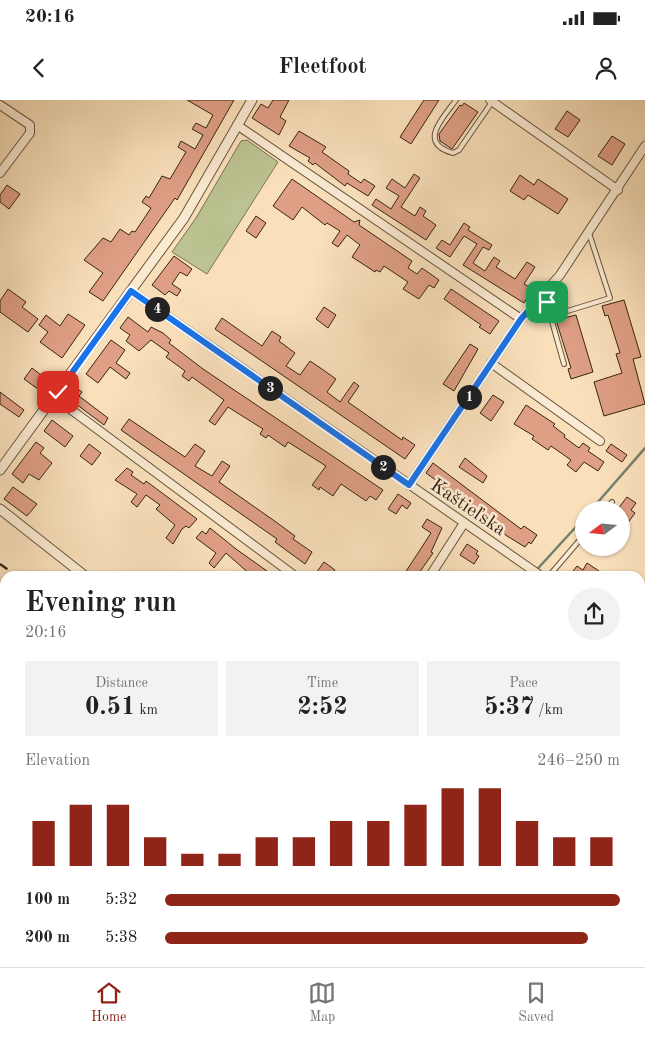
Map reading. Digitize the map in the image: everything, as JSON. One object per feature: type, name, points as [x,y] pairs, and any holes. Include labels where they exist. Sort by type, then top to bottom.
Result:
[{"type":"street","points":[[0,470],[184,218],[252,100]]},
{"type":"street","points":[[491,101],[618,190]]},
{"type":"street","points":[[0,106],[30,125],[30,133],[0,173]]},
{"type":"street","points":[[238,125],[521,319]]},
{"type":"street","points":[[409,485],[521,319],[560,275],[618,190],[645,146]]},
{"type":"street","name":"Kaštieľska","points":[[131,291],[534,571]]},
{"type":"street","points":[[491,363],[600,441]]},
{"type":"street","points":[[54,397],[288,571]]},
{"type":"street","points":[[0,508],[79,571]]},
{"type":"street","points":[[433,571],[464,523]]},
{"type":"lane","points":[[456,100],[434,130],[434,140],[438,146],[453,153],[459,150],[491,101]]},
{"type":"lane","points":[[550,316],[610,298],[589,233]]},
{"type":"lane","points":[[544,293],[564,364]]},
{"type":"lane","points":[[553,571],[575,546]]},
{"type":"green space","points":[[247,140],[278,162],[207,274],[172,252],[196,218],[241,141]]},
{"type":"building","points":[[187,100],[234,100],[177,200],[175,198],[103,301],[89,292],[103,273],[84,260],[103,238],[111,242],[120,229],[129,235],[132,231],[135,232],[151,208],[142,202],[146,196],[149,198],[162,176],[170,179],[186,152],[178,147],[181,141],[195,149],[203,135],[192,129],[196,123],[206,128],[213,115]]},
{"type":"building","points":[[273,100],[289,100],[280,117],[286,121],[279,135],[252,118],[261,104],[268,108]]},
{"type":"building","points":[[424,100],[439,100],[411,144],[400,137]]},
{"type":"building","points":[[464,103],[478,112],[452,149],[440,141],[439,134],[460,105],[462,106]]},
{"type":"building","points":[[567,111],[580,120],[568,137],[555,129]]},
{"type":"building","points":[[299,131],[326,147],[322,152],[349,171],[348,174],[361,183],[364,179],[375,186],[368,196],[347,183],[345,186],[315,163],[313,165],[308,161],[310,158],[289,146]]},
{"type":"building","points":[[612,136],[625,144],[612,165],[598,156]]},
{"type":"building","points":[[414,174],[420,178],[401,207],[415,216],[420,207],[426,211],[423,216],[436,225],[426,240],[372,205],[376,199],[391,209],[399,196],[386,188],[392,179],[405,188]]},
{"type":"building","points":[[520,175],[534,185],[538,179],[568,199],[558,214],[528,195],[524,200],[510,191]]},
{"type":"building","points":[[292,179],[354,222],[360,220],[359,225],[412,261],[408,268],[417,274],[422,268],[439,280],[434,288],[429,285],[419,299],[403,289],[408,282],[384,266],[380,272],[376,270],[375,272],[352,257],[360,245],[347,235],[338,247],[332,243],[340,231],[327,223],[325,225],[302,207],[293,220],[273,206]]},
{"type":"building","points":[[7,185],[20,194],[9,209],[0,202],[0,195]]},
{"type":"building","points":[[256,216],[266,223],[256,238],[246,231]]},
{"type":"building","points":[[464,223],[470,227],[468,230],[492,245],[489,250],[483,247],[473,263],[485,271],[494,257],[500,261],[496,267],[515,279],[527,262],[535,267],[524,284],[533,289],[524,303],[463,265],[477,244],[464,236],[450,257],[436,248],[442,240],[450,245]]},
{"type":"building","points":[[174,256],[192,269],[187,276],[180,272],[172,284],[181,290],[177,296],[169,291],[165,295],[152,285]]},
{"type":"building","points":[[8,289],[26,302],[22,307],[38,319],[28,332],[0,312],[0,301]]},
{"type":"building","points":[[451,289],[499,321],[490,334],[479,327],[481,325],[444,299]]},
{"type":"building","points":[[624,300],[641,357],[633,359],[645,404],[604,416],[594,382],[622,373],[616,354],[620,353],[608,315],[605,316],[602,306]]},
{"type":"building","points":[[324,307],[336,315],[328,328],[316,319]]},
{"type":"building","points":[[68,314],[85,325],[62,358],[40,342],[48,332],[39,325],[46,315],[60,326]]},
{"type":"building","points":[[576,315],[593,372],[571,379],[568,369],[571,368],[556,320]]},
{"type":"building","points":[[128,317],[148,332],[151,327],[163,333],[171,340],[169,343],[203,369],[383,490],[376,500],[370,496],[366,501],[341,484],[333,496],[320,487],[319,490],[312,485],[326,466],[288,442],[285,447],[268,435],[266,438],[260,434],[263,429],[228,407],[215,425],[209,421],[224,400],[192,377],[189,381],[182,376],[185,371],[166,357],[169,353],[151,340],[139,351],[126,341],[130,335],[120,328]]},
{"type":"building","points":[[222,318],[262,346],[272,331],[281,337],[279,341],[295,353],[286,366],[300,375],[310,361],[319,367],[336,379],[327,392],[340,402],[354,382],[359,386],[348,402],[402,440],[403,437],[415,445],[405,459],[215,329]]},
{"type":"building","points":[[111,340],[125,350],[116,363],[130,373],[126,379],[110,367],[98,383],[86,374]]},
{"type":"building","points":[[470,344],[478,349],[454,391],[443,384]]},
{"type":"building","points":[[32,368],[46,379],[38,389],[24,379]]},
{"type":"building","points":[[76,388],[82,392],[79,396],[108,418],[104,425],[68,398]]},
{"type":"building","points":[[0,392],[24,410],[19,417],[0,404]]},
{"type":"building","points":[[493,395],[504,402],[491,421],[480,413]]},
{"type":"building","points":[[526,405],[555,424],[553,426],[579,448],[583,443],[590,448],[588,451],[604,462],[598,471],[584,462],[576,472],[567,465],[571,460],[551,446],[548,450],[532,439],[534,436],[514,424]]},
{"type":"building","points":[[129,419],[185,457],[195,444],[205,451],[195,466],[212,476],[222,461],[230,466],[219,482],[295,536],[293,539],[312,552],[305,564],[275,542],[277,539],[121,430]]},
{"type":"building","points":[[52,420],[73,436],[65,447],[44,431]]},
{"type":"building","points":[[36,442],[44,448],[40,453],[52,463],[39,480],[29,474],[23,483],[12,474]]},
{"type":"building","points":[[89,444],[101,453],[92,465],[80,456]]},
{"type":"building","points":[[611,444],[627,455],[622,462],[606,451]]},
{"type":"building","points":[[465,458],[487,476],[483,483],[459,467]]},
{"type":"building","points":[[433,463],[521,529],[524,526],[537,535],[531,544],[529,542],[525,547],[507,536],[442,488],[444,486],[426,473]]},
{"type":"building","points":[[127,468],[133,472],[131,475],[144,484],[146,481],[197,519],[189,528],[186,526],[182,529],[173,544],[166,538],[175,525],[156,509],[160,505],[146,495],[137,507],[131,502],[137,494],[115,480]]},
{"type":"building","points":[[13,487],[37,504],[27,516],[4,499]]},
{"type":"building","points":[[398,494],[411,503],[407,509],[402,505],[396,514],[388,509]]},
{"type":"building","points":[[627,497],[636,503],[631,510],[635,513],[630,520],[630,501],[624,501]]},
{"type":"building","points":[[427,519],[442,528],[431,552],[433,553],[420,571],[406,571],[431,533],[422,527]]},
{"type":"building","points":[[210,528],[267,571],[246,571],[226,553],[214,568],[209,563],[216,553],[196,538],[202,531],[206,534]]},
{"type":"building","points":[[467,544],[478,551],[476,554],[479,556],[474,564],[460,555]]},
{"type":"building","points":[[324,562],[335,570],[334,571],[317,571]]},
{"type":"building","points":[[587,563],[599,571],[573,571],[577,566],[583,570]]},
{"type":"waterway","points":[[599,501],[645,448]]},
{"type":"waterway","points":[[536,571],[575,528]]},
{"type":"railway","points":[[0,564],[10,571]]},
{"type":"route","points":[[58,392],[131,291],[409,485],[521,319],[544,293],[547,302]]}]
